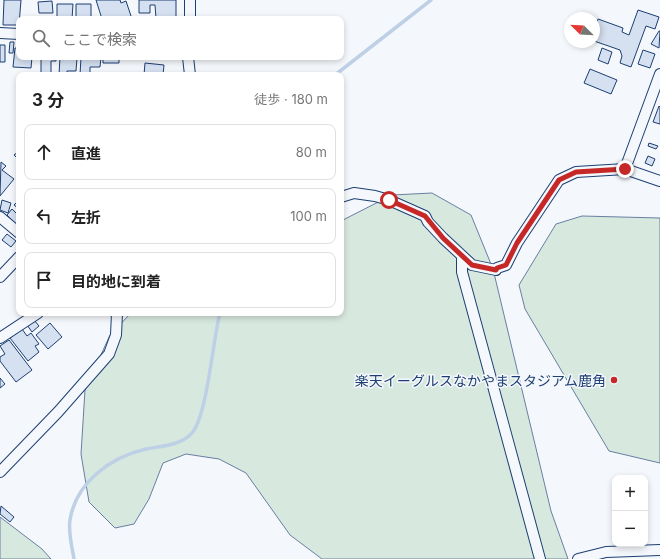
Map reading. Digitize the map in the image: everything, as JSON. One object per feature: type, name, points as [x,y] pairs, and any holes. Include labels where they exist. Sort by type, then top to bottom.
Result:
[{"type":"street","points":[[190,0],[190,16]]},
{"type":"street","points":[[0,33],[16,34]]},
{"type":"street","points":[[184,72],[188,60]]},
{"type":"street","points":[[188,60],[190,72]]},
{"type":"street","points":[[625,169],[660,74]]},
{"type":"street","points":[[344,197],[354,193],[375,196],[389,200],[425,216],[443,238],[472,265],[496,270],[497,268],[506,265],[517,243],[559,180],[576,172],[625,169],[660,180]]},
{"type":"street","points":[[0,217],[16,230]]},
{"type":"street","points":[[462,256],[462,272],[540,559]]},
{"type":"street","points":[[0,277],[16,260]]},
{"type":"street","points":[[0,338],[33,316]]},
{"type":"street","points":[[0,472],[58,412],[109,354],[116,335],[118,316]]},
{"type":"street","points":[[578,559],[606,552],[660,550]]},
{"type":"shaded area","points":[[432,193],[471,215],[493,269],[551,511],[568,559],[322,559],[290,535],[246,473],[219,459],[186,454],[163,463],[149,499],[134,524],[115,528],[89,502],[81,454],[85,390],[110,335],[128,316],[344,316],[344,219],[392,195]]},
{"type":"shaded area","name":"楽天イーグルスなかやまスタジアム鹿角","points":[[582,216],[660,218],[660,463],[609,451],[525,309],[519,285],[556,224]]},
{"type":"shaded area","points":[[0,517],[42,549],[51,559],[0,559]]},
{"type":"building","points":[[4,0],[21,0],[20,16],[16,16],[16,25],[3,25]]},
{"type":"building","points":[[96,0],[120,0],[121,3],[126,1],[131,16],[101,16]]},
{"type":"building","points":[[139,0],[176,0],[176,16],[156,16],[155,5],[150,5],[150,13],[139,13]]},
{"type":"building","points":[[52,1],[53,13],[39,13],[38,2]]},
{"type":"building","points":[[57,4],[73,4],[72,16],[57,16]]},
{"type":"building","points":[[76,4],[91,4],[91,16],[76,16]]},
{"type":"building","points":[[638,10],[659,17],[655,29],[646,26],[631,67],[620,63],[622,56],[620,50],[600,43],[600,20],[623,28],[622,32],[629,35]]},
{"type":"building","points":[[660,31],[659,48],[651,44]]},
{"type":"building","points":[[10,42],[14,42],[13,53],[9,53]]},
{"type":"building","points":[[0,45],[5,45],[5,62],[0,62]]},
{"type":"building","points":[[15,48],[16,60],[32,60],[31,68],[13,67]]},
{"type":"building","points":[[602,48],[612,52],[608,64],[598,60]]},
{"type":"building","points":[[643,50],[655,54],[650,68],[638,64]]},
{"type":"building","points":[[41,60],[56,60],[51,61],[51,72],[41,72]]},
{"type":"building","points":[[60,60],[77,60],[76,71],[59,72]]},
{"type":"building","points":[[81,60],[101,60],[100,67],[90,67],[90,72],[80,72]]},
{"type":"building","points":[[103,60],[119,60],[119,63],[103,63]]},
{"type":"building","points":[[145,63],[164,65],[163,72],[144,72]]},
{"type":"building","points":[[590,69],[617,80],[611,94],[584,83]]},
{"type":"building","points":[[659,106],[660,107],[660,124],[653,122]]},
{"type":"building","points":[[649,143],[658,146],[656,149],[648,146]]},
{"type":"building","points":[[648,156],[655,159],[652,166],[645,163]]},
{"type":"building","points":[[1,162],[6,166],[2,170],[14,179],[0,196]]},
{"type":"building","points":[[2,200],[11,203],[8,213],[0,210]]},
{"type":"building","points":[[12,209],[16,213],[16,224],[7,215]]},
{"type":"building","points":[[7,234],[16,241],[11,247],[2,240]]},
{"type":"building","points":[[34,320],[39,326],[32,332],[27,325]]},
{"type":"building","points":[[50,323],[62,337],[48,349],[36,335]]},
{"type":"building","points":[[22,329],[27,336],[31,333],[39,344],[35,346],[39,352],[28,361],[10,338]]},
{"type":"building","points":[[9,340],[32,370],[16,382],[0,361],[0,357],[5,354],[0,346]]},
{"type":"building","points":[[0,378],[5,384],[0,388]]},
{"type":"building","points":[[1,506],[14,517],[10,522],[0,514]]},
{"type":"waterway","points":[[339,72],[431,0]]},
{"type":"waterway","points":[[74,559],[70,534],[70,520],[79,494],[87,483],[97,473],[120,458],[146,449],[170,445],[181,441],[191,434],[197,426],[209,377],[219,316]]},
{"type":"place","name":"楽天イーグルスなかやまスタジアム鹿角","points":[[614,380]]},
{"type":"route","points":[[389,200],[425,216],[428,222],[443,238],[472,265],[496,270],[497,268],[506,265],[517,243],[559,180],[576,172],[587,170],[625,169]]}]
